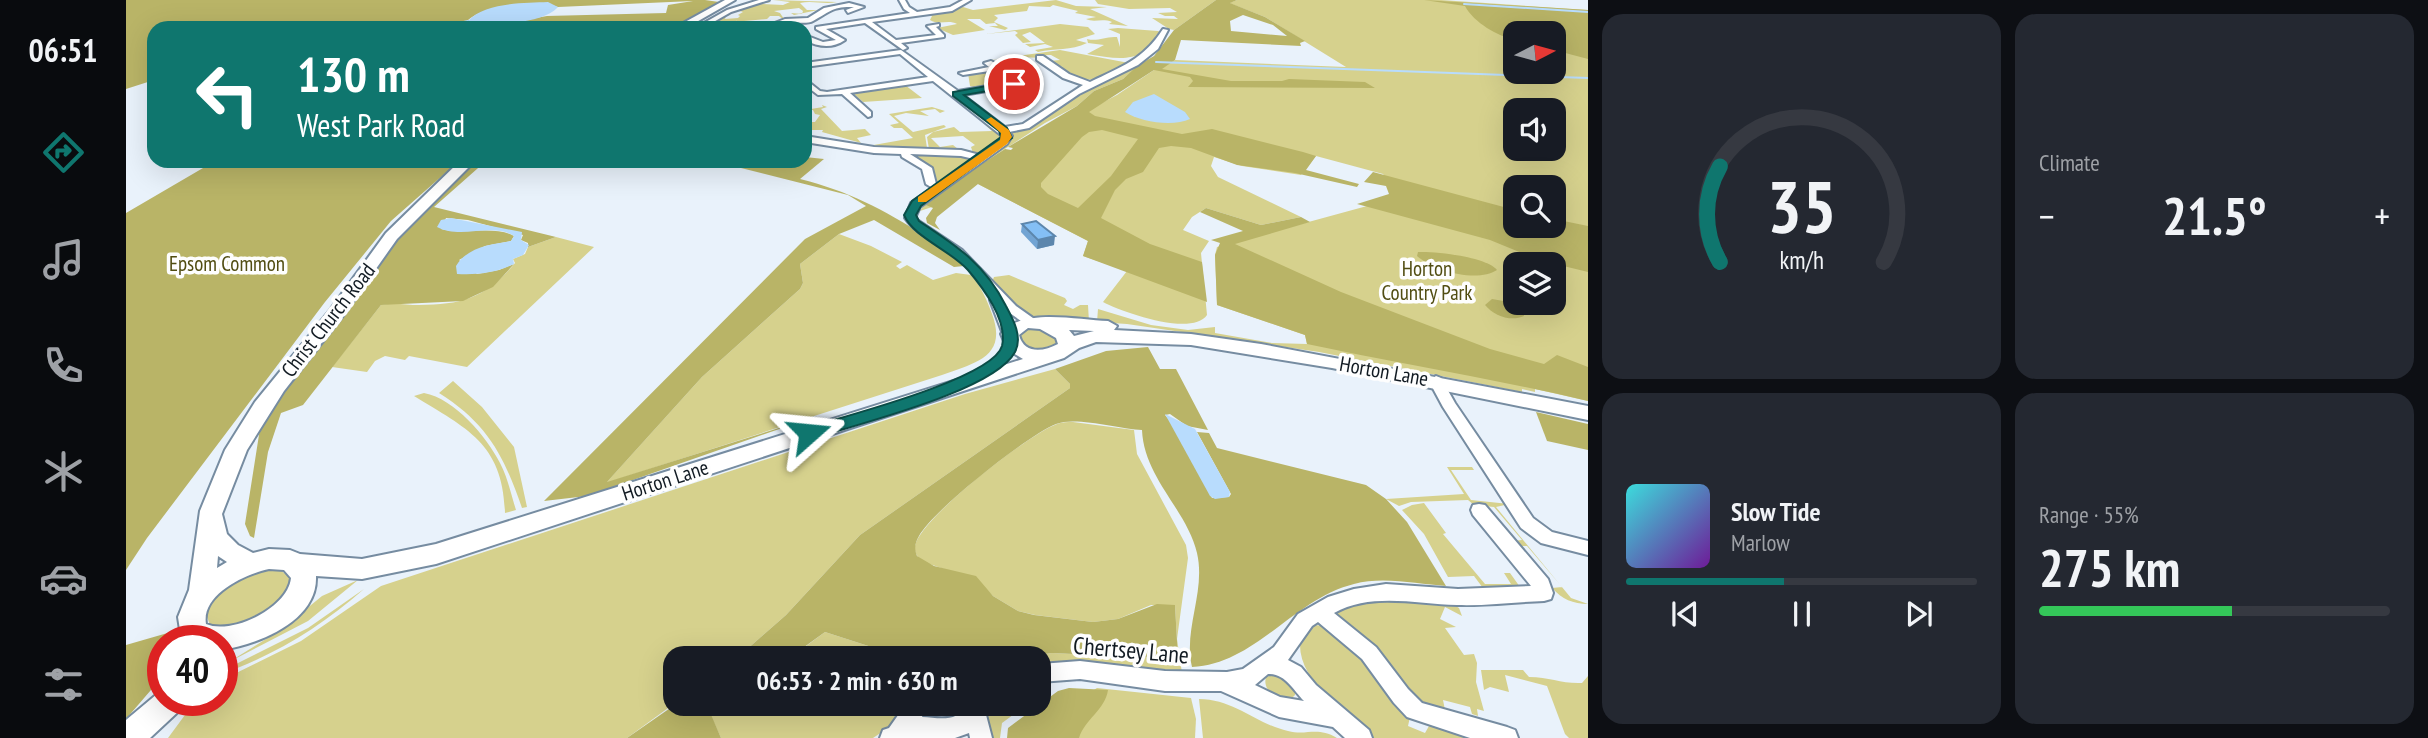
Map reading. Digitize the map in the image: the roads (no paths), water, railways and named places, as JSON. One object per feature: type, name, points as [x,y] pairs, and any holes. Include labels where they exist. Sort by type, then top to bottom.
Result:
[{"type":"main road","points":[[693,21],[730,1]]},
{"type":"main road","name":"Christ Church Road","points":[[194,625],[203,585],[208,521],[233,455],[256,413],[401,225],[461,168]]},
{"type":"main road","points":[[1038,323],[1062,333],[1067,342],[1060,352],[1030,355],[1016,348],[1011,337],[1018,326],[1038,323]]},
{"type":"main road","name":"Horton Lane","points":[[1038,323],[1120,327],[1178,338]]},
{"type":"main road","name":"Horton Lane","points":[[965,383],[1001,359],[1009,350],[1011,337]]},
{"type":"main road","name":"Horton Lane","points":[[265,627],[285,612],[299,596],[330,579],[362,569],[436,554],[1060,352]]},
{"type":"main road","name":"Horton Lane","points":[[1436,381],[1588,413]]},
{"type":"main road","name":"Christ Church Road","points":[[215,499],[212,523],[217,540],[232,553],[252,563]]},
{"type":"main road","name":"Horton Lane","points":[[252,563],[278,558],[297,564],[362,569]]},
{"type":"main road","points":[[198,603],[219,580],[252,563]]},
{"type":"main road","points":[[297,564],[304,577],[299,596]]},
{"type":"main road","points":[[238,637],[265,627]]},
{"type":"main road","points":[[238,646],[265,627]]},
{"type":"street","points":[[710,21],[726,12],[766,0]]},
{"type":"street","points":[[895,42],[943,35],[918,14],[906,8],[902,0]]},
{"type":"street","points":[[818,28],[957,8],[968,0]]},
{"type":"street","points":[[782,21],[810,20],[814,14],[838,5],[861,7],[848,11]]},
{"type":"street","points":[[812,22],[841,40],[821,43],[812,40]]},
{"type":"street","points":[[867,22],[903,48],[901,52]]},
{"type":"street","points":[[1003,130],[1026,126],[1090,85],[1142,58],[1155,47],[1165,30]]},
{"type":"street","points":[[812,64],[901,52],[1003,130],[1007,136],[1006,140],[916,204],[910,215],[914,223],[962,255],[1016,313],[1038,323]]},
{"type":"street","points":[[1040,58],[1064,75],[1090,85]]},
{"type":"street","points":[[956,94],[1009,87],[1017,80],[991,65],[963,73]]},
{"type":"street","points":[[812,87],[819,93],[844,92],[935,78]]},
{"type":"street","points":[[844,92],[868,114]]},
{"type":"street","points":[[812,140],[846,147],[905,153],[961,153],[981,158]]},
{"type":"street","points":[[905,153],[928,169],[931,184]]},
{"type":"street","points":[[989,286],[1006,318],[1011,337]]},
{"type":"street","name":"Horton Lane","points":[[1060,352],[1079,340],[1096,336],[1178,338],[1245,346],[1436,381]]},
{"type":"street","points":[[1436,381],[1445,400],[1527,523],[1547,538],[1588,548]]},
{"type":"street","points":[[1291,640],[1293,662],[1305,700],[1299,706],[1283,707],[1257,689],[1255,679],[1261,668],[1278,657],[1302,623],[1347,598],[1379,593],[1455,597],[1544,593],[1542,586],[1479,510]]},
{"type":"street","points":[[1319,612],[1369,653],[1401,696],[1415,710],[1507,738]]},
{"type":"street","name":"Chertsey Lane","points":[[1051,672],[1080,670],[1165,681],[1219,682],[1240,681],[1261,668],[1280,666],[1356,733]]},
{"type":"street","name":"Chertsey Lane","points":[[1219,682],[1244,689],[1283,707],[1322,713],[1356,733]]},
{"type":"street","points":[[892,737],[911,716]]},
{"type":"street","points":[[926,716],[944,728],[969,738]]},
{"type":"street","points":[[892,737],[919,727],[944,728],[963,725],[969,716]]},
{"type":"street","points":[[977,716],[981,738]]},
{"type":"water","points":[[548,2],[558,7],[551,13],[524,21],[468,21],[484,10],[517,3]]},
{"type":"water","points":[[1154,94],[1185,112],[1190,119],[1175,123],[1157,122],[1125,112],[1133,102]]},
{"type":"water","points":[[451,218],[522,232],[521,240],[529,245],[523,255],[513,259],[514,264],[507,267],[486,273],[457,274],[456,266],[473,251],[511,241],[514,236],[506,232],[456,232],[437,227],[441,220]]},
{"type":"water","points":[[1165,414],[1195,429],[1230,492],[1229,497],[1215,499],[1210,496]]},
{"type":"waterway","points":[[1464,4],[1588,12]]},
{"type":"waterway","points":[[1156,62],[1588,78]]},
{"type":"park label","name":"Epsom Common","points":[[227,263]]},
{"type":"park label","name":"Horton Country Park","points":[[1427,280]]}]
